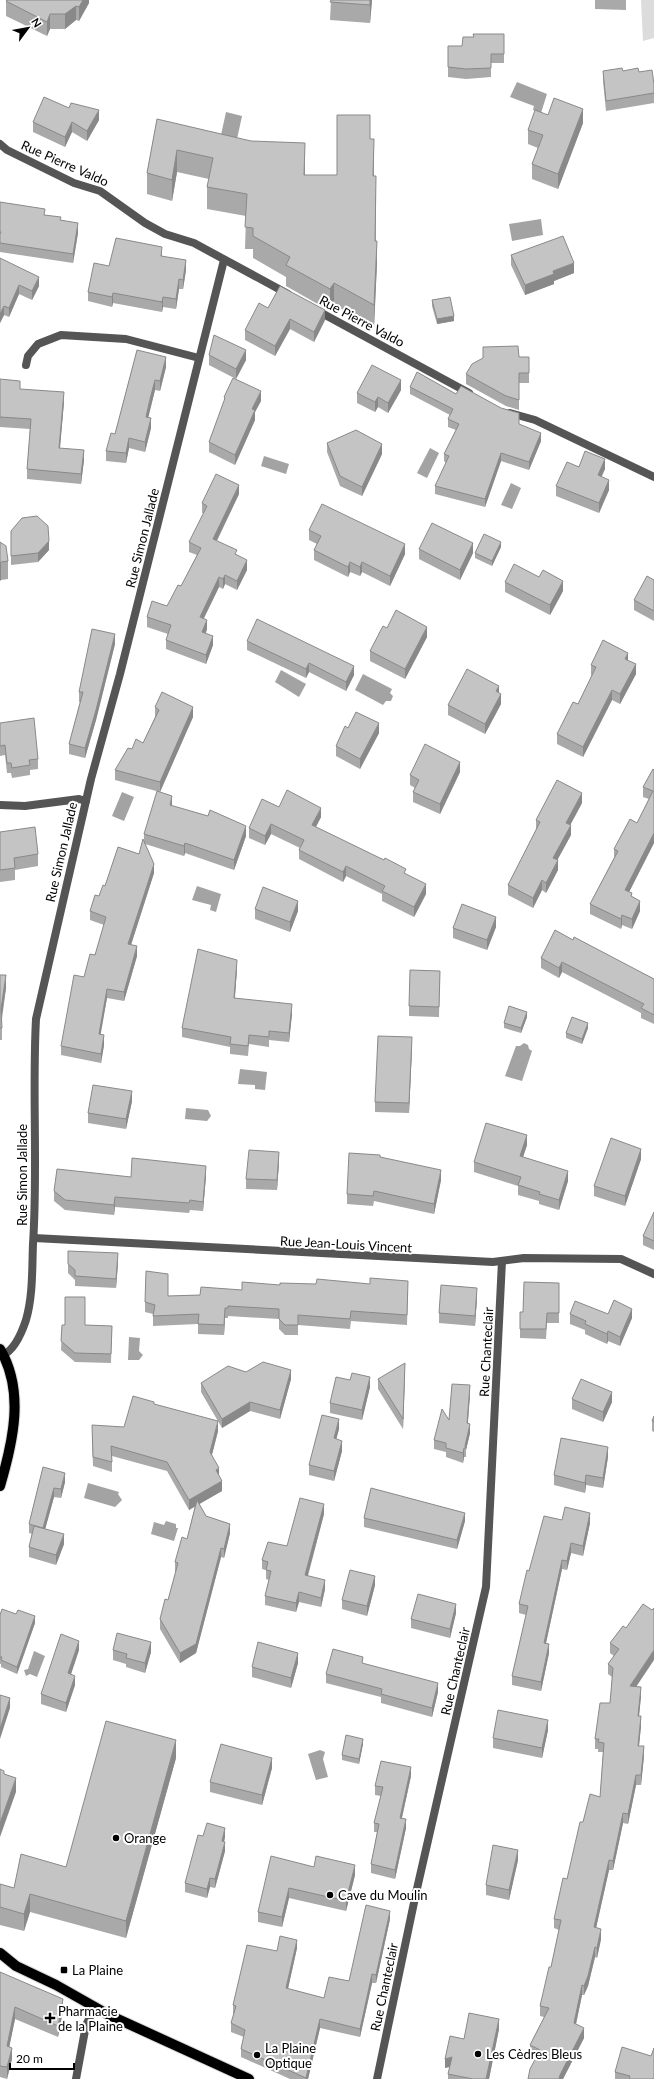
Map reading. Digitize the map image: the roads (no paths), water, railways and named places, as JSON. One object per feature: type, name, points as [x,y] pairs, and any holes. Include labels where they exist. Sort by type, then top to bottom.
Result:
[{"type":"main road","points":[[0,1486],[10,1453],[15,1410],[11,1372],[2,1352]]},
{"type":"main road","points":[[0,1953],[16,1966],[138,2029],[249,2079]]},
{"type":"main road","points":[[0,1963],[16,1966]]},
{"type":"street","name":"Rue Pierre Valdo","points":[[0,144],[6,150],[74,183],[92,187],[100,191],[145,223],[165,234],[194,243],[296,298]]},
{"type":"street","name":"Rue Simon Jallade","points":[[2,1352],[10,1352],[26,1319],[31,1285],[34,1238],[34,1052],[36,1019],[86,801],[120,674],[224,260]]},
{"type":"street","name":"Rue Pierre Valdo","points":[[309,306],[476,396]]},
{"type":"street","points":[[26,365],[28,356],[38,344],[60,335],[126,339],[199,358]]},
{"type":"street","points":[[504,412],[535,420],[654,477]]},
{"type":"street","points":[[0,805],[25,806],[79,799],[86,801]]},
{"type":"street","name":"Rue Jean-Louis Vincent","points":[[34,1238],[321,1255],[493,1262],[524,1258],[621,1260],[654,1274]]},
{"type":"street","name":"Rue Chanteclair","points":[[377,2079],[416,1893],[486,1588],[502,1261]]},
{"type":"street","points":[[76,2079],[86,2025],[95,2007]]},
{"type":"place","name":"Orange","points":[[116,1838]]},
{"type":"place","name":"Cave du Moulin","points":[[330,1895]]},
{"type":"place","name":"La Plaine","points":[[64,1970]]},
{"type":"place","name":"Pharmacie de la Plaine","points":[[50,2018]]},
{"type":"place","name":"Les Cèdres Bleus","points":[[478,2054]]},
{"type":"place","name":"La Plaine Optique","points":[[257,2055]]}]
